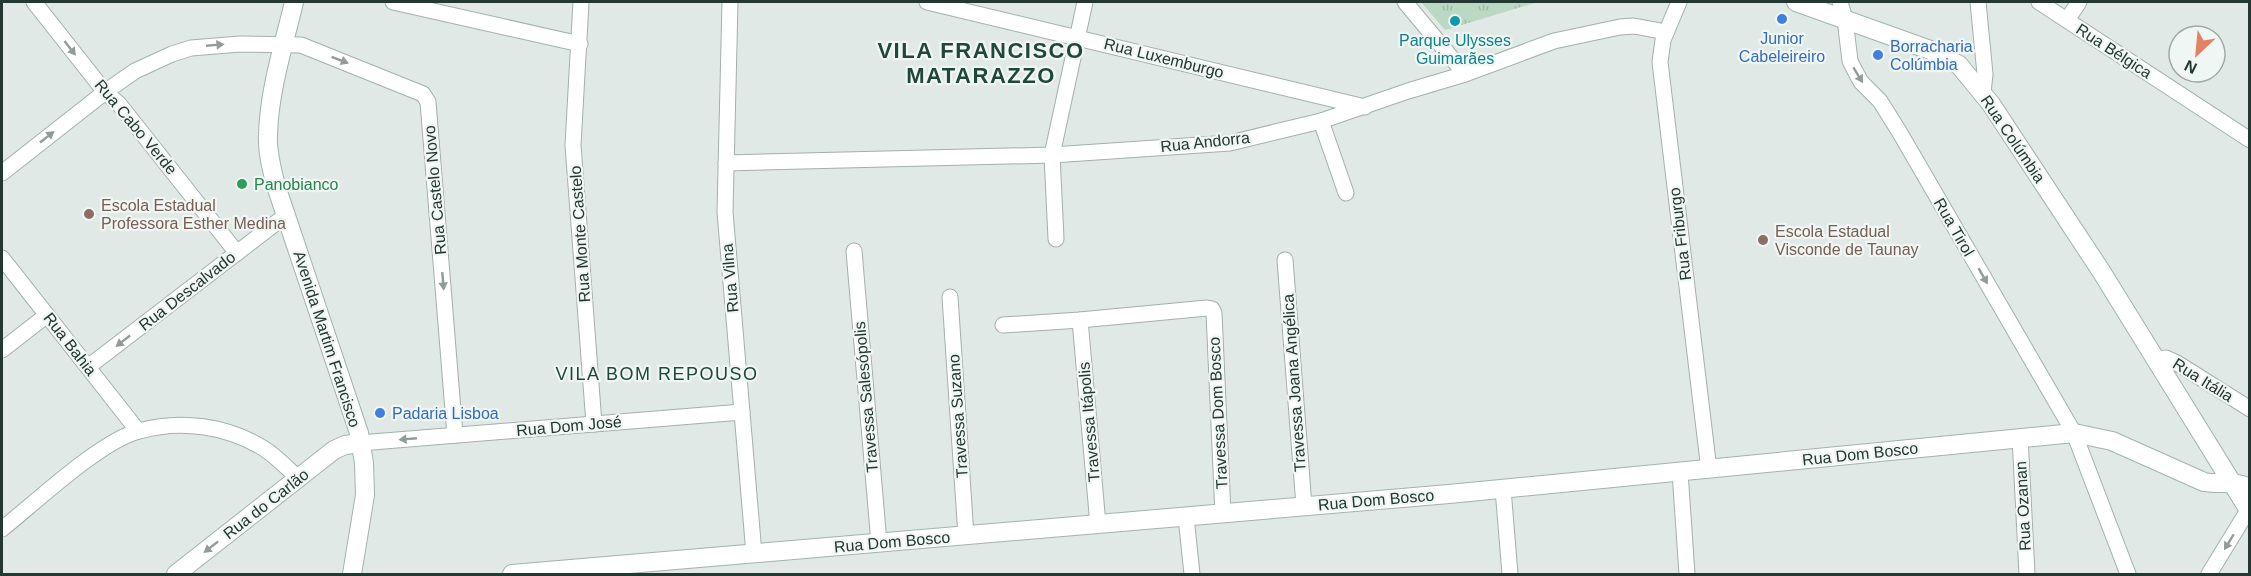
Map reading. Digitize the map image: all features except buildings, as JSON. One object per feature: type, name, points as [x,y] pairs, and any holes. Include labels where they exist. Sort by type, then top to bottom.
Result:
[{"type":"street","name":"Rua Cabo Verde","points":[[34,2],[105,92],[119,104],[237,253]]},
{"type":"street","name":"Avenida Martim Francisco","points":[[294,2],[272,94],[268,136],[269,158],[285,216],[356,424],[360,443],[366,495],[352,574]]},
{"type":"street","points":[[393,2],[580,44]]},
{"type":"street","name":"Rua Monte Castelo","points":[[581,2],[573,145],[594,424]]},
{"type":"street","name":"Rua Vilna","points":[[730,2],[725,212],[754,554]]},
{"type":"street","name":"Rua Luxemburgo","points":[[927,2],[1077,36],[1365,107]]},
{"type":"street","points":[[1056,239],[1052,155],[1085,2]]},
{"type":"street","points":[[1405,2],[1465,74]]},
{"type":"street","name":"Rua Friburgo","points":[[1679,2],[1661,49],[1661,74],[1708,470]]},
{"type":"street","name":"Rua Colúmbia","points":[[1796,2],[1933,51],[1948,58],[1965,71],[1983,93],[2249,488]]},
{"type":"street","name":"Rua Tirol","points":[[1840,2],[1845,19],[1850,61],[1854,69],[1861,82],[1880,101],[1900,133],[2074,433],[2128,574]]},
{"type":"street","points":[[1978,2],[1985,74],[1983,93]]},
{"type":"street","name":"Rua Bélgica","points":[[2038,2],[2250,140]]},
{"type":"street","points":[[2067,20],[2079,2]]},
{"type":"street","name":"Rua Andorra","points":[[726,163],[1052,155],[1230,143],[1321,121],[1465,74],[1554,41],[1634,26],[1666,32]]},
{"type":"street","points":[[1965,71],[1982,44]]},
{"type":"street","name":"Rua Castelo Novo","points":[[2,173],[135,70],[163,57],[191,48],[215,45],[301,45],[423,94],[428,102],[455,435]]},
{"type":"street","points":[[1321,121],[1346,193]]},
{"type":"street","name":"Rua Descalvado","points":[[88,367],[285,216]]},
{"type":"street","name":"Travessa Salesópolis","points":[[854,251],[879,543]]},
{"type":"street","name":"Rua Bahia","points":[[2,258],[138,431]]},
{"type":"street","name":"Travessa Joana Angélica","points":[[1285,260],[1304,506]]},
{"type":"street","name":"Travessa Suzano","points":[[950,297],[966,536]]},
{"type":"street","name":"Travessa Dom Bosco","points":[[1080,320],[1207,308],[1214,313],[1222,514]]},
{"type":"street","points":[[2,350],[47,315]]},
{"type":"street","points":[[1003,325],[1080,320]]},
{"type":"street","name":"Travessa Itápolis","points":[[1080,320],[1098,525]]},
{"type":"street","name":"Rua Colúmbia","points":[[2160,359],[2230,482],[2249,509]]},
{"type":"street","name":"Rua Itália","points":[[2160,359],[2177,363],[2250,409]]},
{"type":"street","name":"Rua Dom José","points":[[360,443],[742,412]]},
{"type":"street","points":[[2,530],[102,450],[138,431],[176,425],[207,427],[222,431],[265,449],[298,478]]},
{"type":"street","name":"Rua Dom Bosco","points":[[512,574],[1503,489],[2074,433],[2112,441],[2204,482],[2214,484],[2230,482],[2243,484],[2249,488]]},
{"type":"street","name":"Rua Ozanan","points":[[2020,437],[2027,574]]},
{"type":"street","name":"Rua do Carlão","points":[[177,574],[338,447],[360,443]]},
{"type":"street","points":[[1680,472],[1687,574]]},
{"type":"street","points":[[1503,489],[1510,574]]},
{"type":"street","points":[[2209,574],[2249,509]]},
{"type":"street","points":[[1186,517],[1192,574]]},
{"type":"green space","name":"Parque Ulysses Guimarães","points":[[1421,2],[1538,2],[1445,30]]},
{"type":"place","name":"Junior Cabeleireiro","points":[[1782,19]]},
{"type":"place","name":"Parque Ulysses Guimarães","points":[[1455,21]]},
{"type":"place","name":"Borracharia Colúmbia","points":[[1878,55]]},
{"type":"place","name":"Panobianco","points":[[242,184]]},
{"type":"place","name":"Escola Estadual Professora Esther Medina","points":[[89,214]]},
{"type":"place","name":"Escola Estadual Visconde de Taunay","points":[[1763,240]]},
{"type":"place","name":"Padaria Lisboa","points":[[380,413]]},
{"type":"district","name":"VILA FRANCISCO MATARAZZO","points":[[981,62]]},
{"type":"district","name":"VILA BOM REPOUSO","points":[[657,374]]}]
